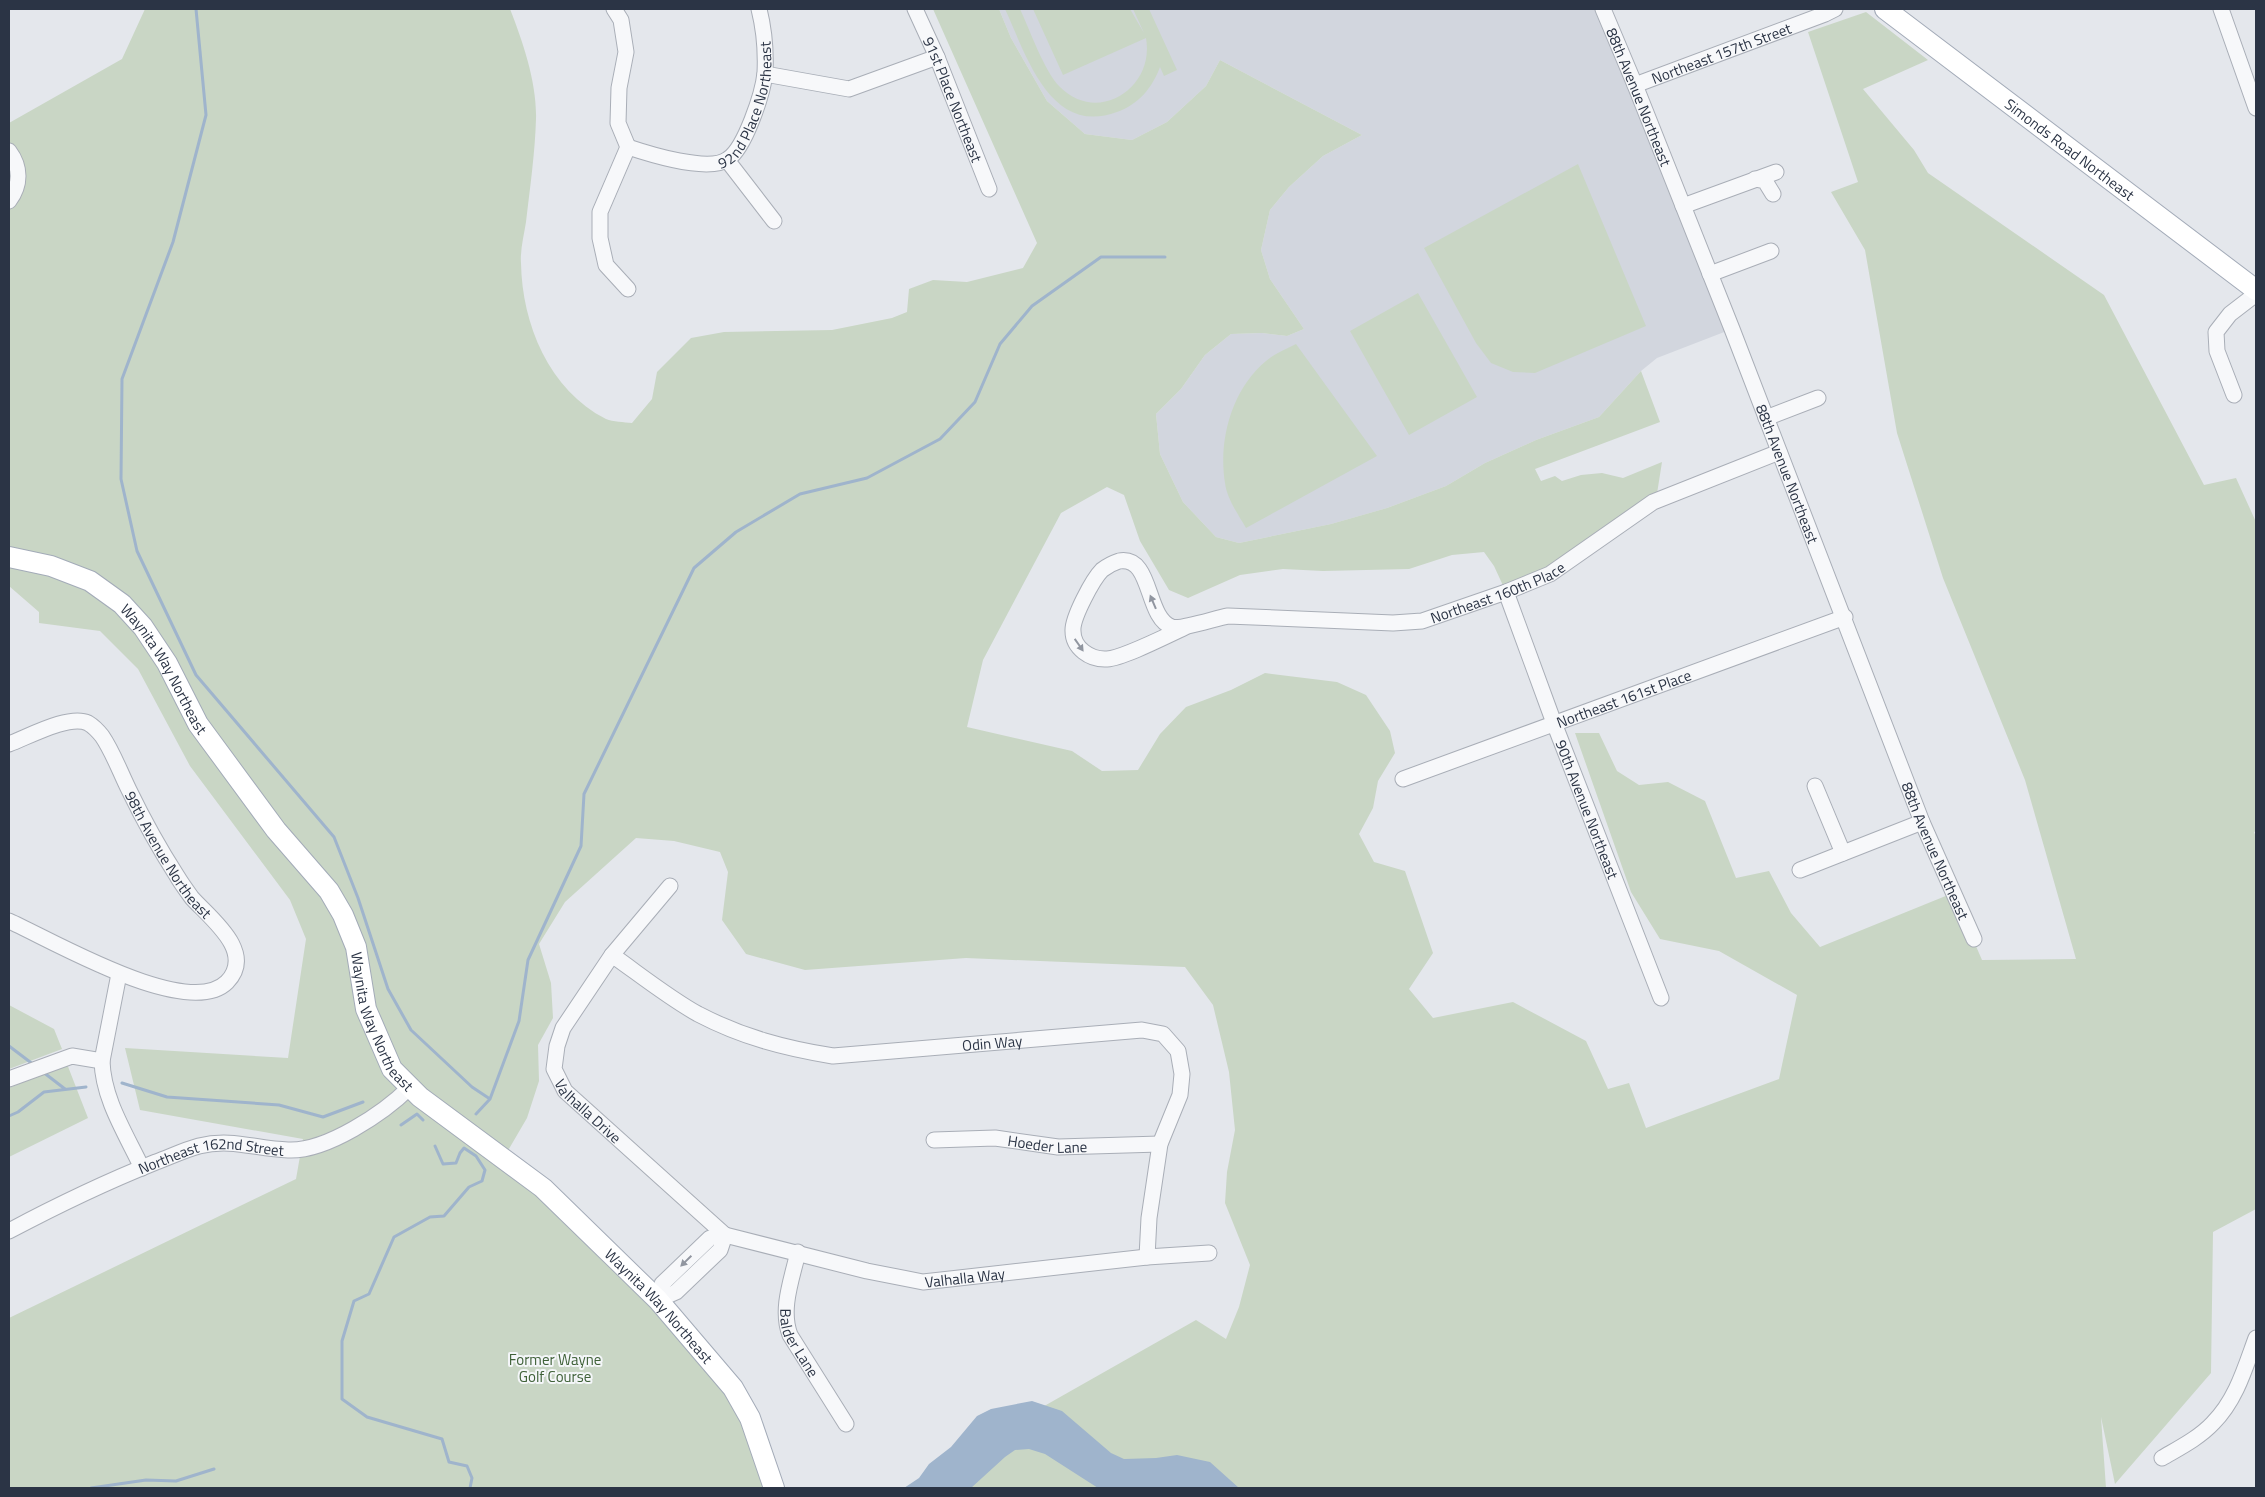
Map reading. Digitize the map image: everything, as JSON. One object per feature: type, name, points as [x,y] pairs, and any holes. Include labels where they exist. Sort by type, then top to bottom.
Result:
[{"type":"main road","name":"Simonds Road Northeast","points":[[1886,9],[2256,290]]},
{"type":"main road","name":"Waynita Way Northeast","points":[[9,557],[51,566],[90,581],[122,604],[144,627],[167,663],[198,724],[276,830],[329,891],[343,915],[356,946],[366,1009],[392,1068],[420,1097],[543,1188],[658,1300],[733,1388],[750,1418],[774,1487]]},
{"type":"street","points":[[614,9],[621,20],[626,52],[619,88],[618,122],[628,147],[600,212],[600,238],[606,265],[628,289]]},
{"type":"street","name":"92nd Place Northeast","points":[[628,147],[650,154],[701,165],[727,160],[742,145],[750,126],[765,74],[763,25],[759,9]]},
{"type":"street","name":"91st Place Northeast","points":[[915,9],[937,57],[988,189]]},
{"type":"street","name":"88th Avenue Northeast","points":[[1603,9],[1635,85],[1845,617],[1922,822],[1974,939]]},
{"type":"street","name":"Northeast 157th Street","points":[[1635,85],[1835,9]]},
{"type":"street","points":[[2221,9],[2251,78],[2256,108]]},
{"type":"street","points":[[765,74],[849,89],[937,57]]},
{"type":"street","points":[[9,151],[18,174],[17,190],[9,201]]},
{"type":"street","points":[[727,160],[774,221]]},
{"type":"street","points":[[1683,206],[1776,172]]},
{"type":"street","points":[[1755,180],[1765,181],[1773,194]]},
{"type":"street","points":[[1710,274],[1771,251]]},
{"type":"street","points":[[2234,395],[2217,351],[2216,332],[2230,314],[2256,294]]},
{"type":"street","points":[[1766,418],[1818,398]]},
{"type":"street","name":"Northeast 160th Place","points":[[1188,626],[1172,627],[1162,620],[1138,567],[1127,561],[1120,561],[1101,571],[1076,615],[1072,632],[1079,648],[1085,653],[1107,659],[1188,626],[1228,616],[1392,623],[1422,621],[1506,592],[1550,574],[1653,502],[1779,452]]},
{"type":"street","name":"90th Avenue Northeast","points":[[1506,592],[1554,723],[1661,998]]},
{"type":"street","name":"Northeast 161st Place","points":[[1403,779],[1845,617]]},
{"type":"street","name":"98th Avenue Northeast","points":[[9,744],[63,723],[79,721],[86,722],[101,735],[177,877],[191,897],[231,941],[236,953],[234,972],[222,985],[194,993],[119,974]]},
{"type":"street","points":[[1815,786],[1843,853]]},
{"type":"street","points":[[1800,870],[1922,822]]},
{"type":"street","name":"Valhalla Drive","points":[[670,886],[612,955],[563,1028],[557,1046],[554,1069],[564,1091],[725,1235]]},
{"type":"street","points":[[9,921],[88,962],[119,974],[102,1061],[105,1090],[142,1168]]},
{"type":"street","name":"Odin Way","points":[[612,955],[697,1013],[747,1036],[785,1048],[833,1056],[1142,1030],[1163,1034],[1178,1051],[1182,1074],[1180,1095],[1160,1144],[1149,1218],[1147,1257]]},
{"type":"street","points":[[9,1079],[72,1056],[102,1061]]},
{"type":"street","name":"Northeast 162nd Street","points":[[9,1231],[142,1168],[209,1144],[244,1143],[303,1151],[316,1147],[376,1115],[410,1087]]},
{"type":"street","name":"Hoeder Lane","points":[[934,1140],[995,1138],[1058,1147],[1160,1144]]},
{"type":"street","points":[[658,1300],[676,1292],[720,1250],[725,1235]]},
{"type":"street","name":"Valhalla Way","points":[[725,1235],[867,1271],[923,1282],[1209,1252]]},
{"type":"street","name":"Balder Lane","points":[[798,1252],[785,1311],[786,1324],[790,1335],[846,1424]]},
{"type":"street","points":[[2162,1458],[2212,1425],[2225,1410],[2234,1396],[2256,1338]]},
{"type":"shaded area","points":[[999,9],[1603,9],[1732,329],[1657,358],[1641,371],[1599,417],[1536,440],[1485,463],[1446,486],[1387,508],[1331,524],[1239,543],[1216,537],[1183,502],[1160,454],[1156,414],[1181,389],[1205,355],[1231,334],[1262,333],[1287,336],[1304,329],[1270,279],[1261,250],[1270,210],[1289,187],[1323,156],[1362,135],[1220,60],[1206,86],[1167,122],[1132,140],[1085,134],[1047,101],[1011,38]]},
{"type":"green space","name":"Former Wayne Golf Course","points":[[145,9],[510,9],[520,35],[532,77],[536,105],[533,158],[521,258],[523,286],[533,332],[542,353],[554,373],[569,391],[586,406],[606,419],[619,422],[632,423],[652,399],[657,372],[691,338],[724,332],[832,330],[892,318],[907,312],[909,289],[933,280],[967,282],[1023,268],[1037,243],[933,9],[999,9],[1011,38],[1047,101],[1085,134],[1132,140],[1167,122],[1206,86],[1220,60],[1362,135],[1323,156],[1289,187],[1270,210],[1261,250],[1270,279],[1304,329],[1287,336],[1262,333],[1231,334],[1205,355],[1181,389],[1156,414],[1160,454],[1183,502],[1216,537],[1239,543],[1331,524],[1387,508],[1446,486],[1485,463],[1536,440],[1599,417],[1641,371],[1660,422],[1535,469],[1541,481],[1555,476],[1562,481],[1581,475],[1602,473],[1623,478],[1662,462],[1656,500],[1506,592],[1494,566],[1484,552],[1452,555],[1409,569],[1323,571],[1283,569],[1240,575],[1188,598],[1169,590],[1140,541],[1124,495],[1107,487],[1061,513],[983,660],[967,727],[1072,751],[1102,771],[1138,770],[1160,734],[1186,707],[1231,690],[1265,673],[1337,682],[1366,695],[1390,731],[1395,753],[1378,781],[1373,808],[1359,834],[1374,862],[1405,871],[1433,953],[1409,989],[1433,1018],[1513,1002],[1586,1041],[1608,1089],[1629,1083],[1646,1128],[1779,1079],[1797,995],[1719,951],[1660,939],[1631,892],[1575,733],[1599,733],[1617,771],[1639,785],[1668,782],[1705,801],[1736,878],[1769,871],[1791,913],[1820,947],[1953,893],[1982,960],[2076,959],[2025,780],[1943,578],[1897,433],[1865,250],[1831,192],[1858,182],[1808,32],[1866,12],[1928,60],[1863,89],[1914,150],[1928,173],[2104,295],[2204,485],[2236,478],[2256,522],[2256,831],[2254,832],[2256,837],[2256,1209],[2213,1232],[2211,1373],[2115,1484],[2101,1417],[2106,1488],[933,1488],[1007,1427],[1196,1320],[1226,1339],[1239,1307],[1250,1265],[1225,1203],[1227,1172],[1235,1130],[1229,1072],[1213,1005],[1185,967],[966,958],[805,970],[746,954],[722,920],[728,872],[720,852],[674,841],[636,838],[565,902],[539,944],[551,983],[553,1018],[538,1045],[539,1081],[527,1118],[503,1159],[733,1388],[774,1488],[9,1488],[9,1318],[296,1179],[303,1139],[140,1110],[125,1048],[288,1058],[306,939],[290,900],[190,766],[138,669],[100,631],[39,623],[39,612],[9,586],[9,123],[122,59]]},
{"type":"green space","points":[[1005,9],[1020,9],[1048,71],[1060,87],[1075,98],[1091,102],[1106,101],[1121,96],[1133,85],[1142,72],[1146,56],[1146,38],[1063,75],[1033,9],[1130,9],[1144,33],[1133,9],[1149,9],[1177,70],[1164,76],[1160,67],[1153,82],[1144,94],[1125,109],[1094,117],[1074,113],[1058,102],[1044,87],[1022,48]]},
{"type":"green space","points":[[1578,164],[1646,326],[1535,373],[1513,372],[1491,363],[1476,343],[1424,248]]},
{"type":"green space","points":[[1418,293],[1477,397],[1409,435],[1350,331]]},
{"type":"green space","points":[[1296,344],[1377,456],[1246,528],[1230,501],[1225,483],[1223,467],[1224,450],[1230,416],[1244,386],[1254,373],[1269,358]]},
{"type":"green space","points":[[9,1005],[54,1029],[62,1049],[9,1069]]},
{"type":"green space","points":[[67,1064],[88,1118],[9,1157],[9,1088]]},
{"type":"water","points":[[1032,1401],[1062,1411],[1111,1453],[1124,1459],[1177,1455],[1210,1462],[1239,1488],[1098,1488],[1045,1454],[1029,1449],[1015,1450],[971,1488],[904,1488],[919,1478],[929,1464],[951,1447],[977,1416],[991,1409]]},
{"type":"waterway","points":[[196,9],[206,115],[173,242],[122,379],[121,479],[137,551],[196,675],[334,837],[358,898],[388,989],[411,1030],[472,1087],[490,1099]]},
{"type":"waterway","points":[[476,1114],[490,1099],[519,1021],[528,960],[581,846],[584,794],[694,568],[736,532],[800,494],[867,478],[940,439],[975,402],[1000,344],[1032,306],[1101,257],[1165,257]]},
{"type":"waterway","points":[[9,1046],[34,1065]]},
{"type":"waterway","points":[[43,1072],[65,1089]]},
{"type":"waterway","points":[[122,1083],[167,1097],[279,1105],[323,1117],[363,1102]]},
{"type":"waterway","points":[[9,1116],[18,1112],[44,1092],[86,1087]]},
{"type":"waterway","points":[[401,1125],[417,1114],[423,1120]]},
{"type":"waterway","points":[[435,1146],[443,1164],[456,1163],[464,1148],[476,1156],[485,1170],[482,1181],[469,1187],[444,1216],[430,1217],[394,1237],[369,1294],[354,1301],[342,1341],[342,1399],[367,1417],[442,1439],[449,1462],[467,1466],[472,1478],[470,1488]]},
{"type":"waterway","points":[[91,1488],[146,1480],[176,1481],[214,1469]]}]
